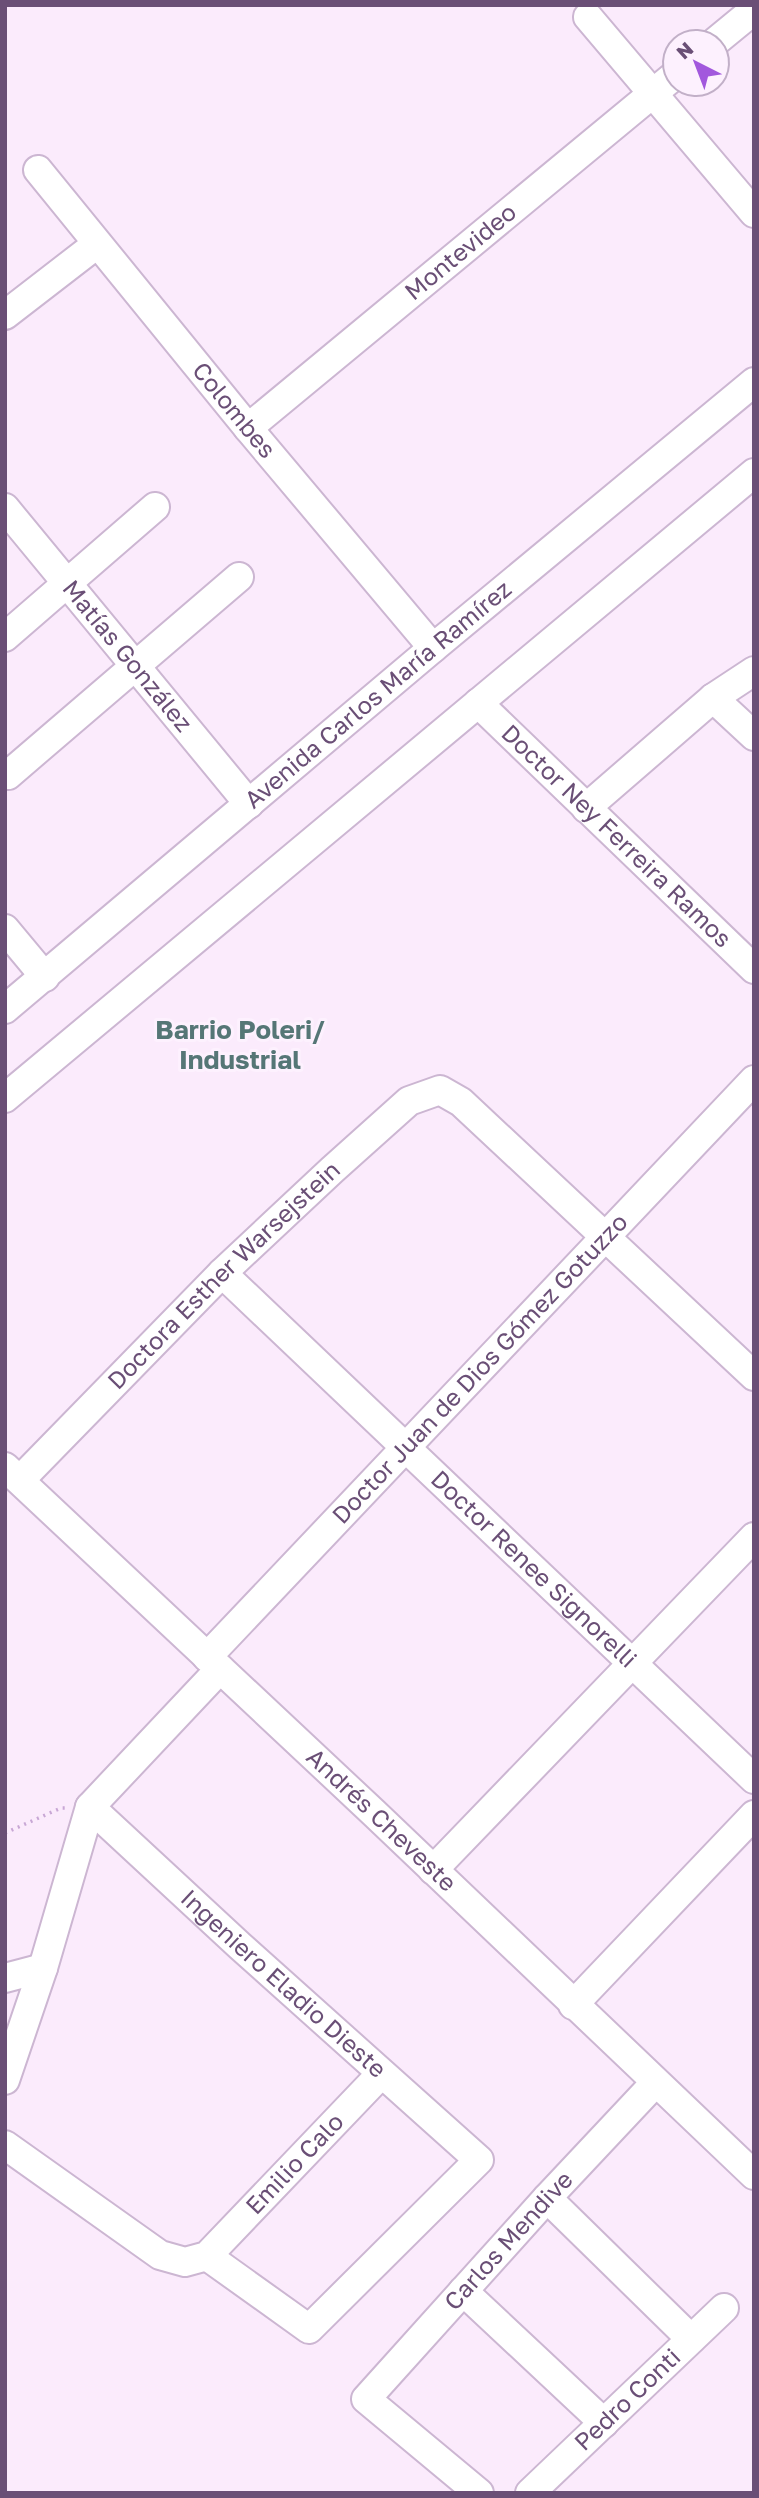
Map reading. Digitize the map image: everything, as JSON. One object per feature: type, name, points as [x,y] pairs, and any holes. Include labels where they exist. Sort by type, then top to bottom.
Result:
[{"type":"street","points":[[731,29],[754,10]]},
{"type":"street","points":[[589,17],[754,213]]},
{"type":"street","name":"Montevideo","points":[[248,428],[661,86]]},
{"type":"street","name":"Colombes","points":[[38,170],[248,428],[433,648]]},
{"type":"street","points":[[5,315],[97,244]]},
{"type":"street","name":"Avenida Carlos María Ramírez","points":[[5,1009],[754,382]]},
{"type":"street","points":[[5,1098],[754,473]]},
{"type":"street","points":[[5,637],[155,507]]},
{"type":"street","name":"Matías González","points":[[5,508],[249,804]]},
{"type":"street","points":[[8,775],[239,577]]},
{"type":"street","points":[[586,808],[713,698],[754,671]]},
{"type":"street","points":[[713,698],[754,736]]},
{"type":"street","name":"Doctor Ney Ferreira Ramos","points":[[478,704],[754,970]]},
{"type":"street","points":[[5,929],[45,977]]},
{"type":"street","name":"Doctor Juan de Dios Gómez Gotuzzo","points":[[90,1807],[406,1447],[754,1080]]},
{"type":"street","name":"Doctora Esther Warsejstein","points":[[13,1474],[222,1273],[410,1101],[440,1090],[461,1102],[604,1238]]},
{"type":"street","points":[[604,1238],[754,1376]]},
{"type":"street","name":"Doctor Renee Signorelli","points":[[222,1273],[754,1779]]},
{"type":"street","name":"Andrés Cheveste","points":[[13,1474],[433,1870],[655,2084],[751,2168]]},
{"type":"street","points":[[433,1870],[754,1537]]},
{"type":"street","points":[[5,2080],[43,1968],[90,1807]]},
{"type":"street","name":"Ingeniero Eladio Dieste","points":[[90,1807],[381,2074],[479,2160],[309,2329],[207,2256]]},
{"type":"street","points":[[573,2005],[754,1815]]},
{"type":"street","points":[[5,1978],[43,1968]]},
{"type":"street","name":"Emilio Calo","points":[[207,2256],[381,2074]]},
{"type":"street","name":"Carlos Mendive","points":[[479,2493],[366,2399],[547,2198],[655,2084]]},
{"type":"street","points":[[5,2145],[160,2255],[185,2262],[207,2256]]},
{"type":"street","points":[[547,2198],[691,2339]]},
{"type":"street","points":[[463,2291],[604,2423]]},
{"type":"street","name":"Pedro Conti","points":[[530,2493],[723,2308]]},
{"type":"path","points":[[5,1833],[61,1808],[90,1807]]},
{"type":"district","name":"Barrio Poleri/ Industrial","points":[[240,1045]]}]
